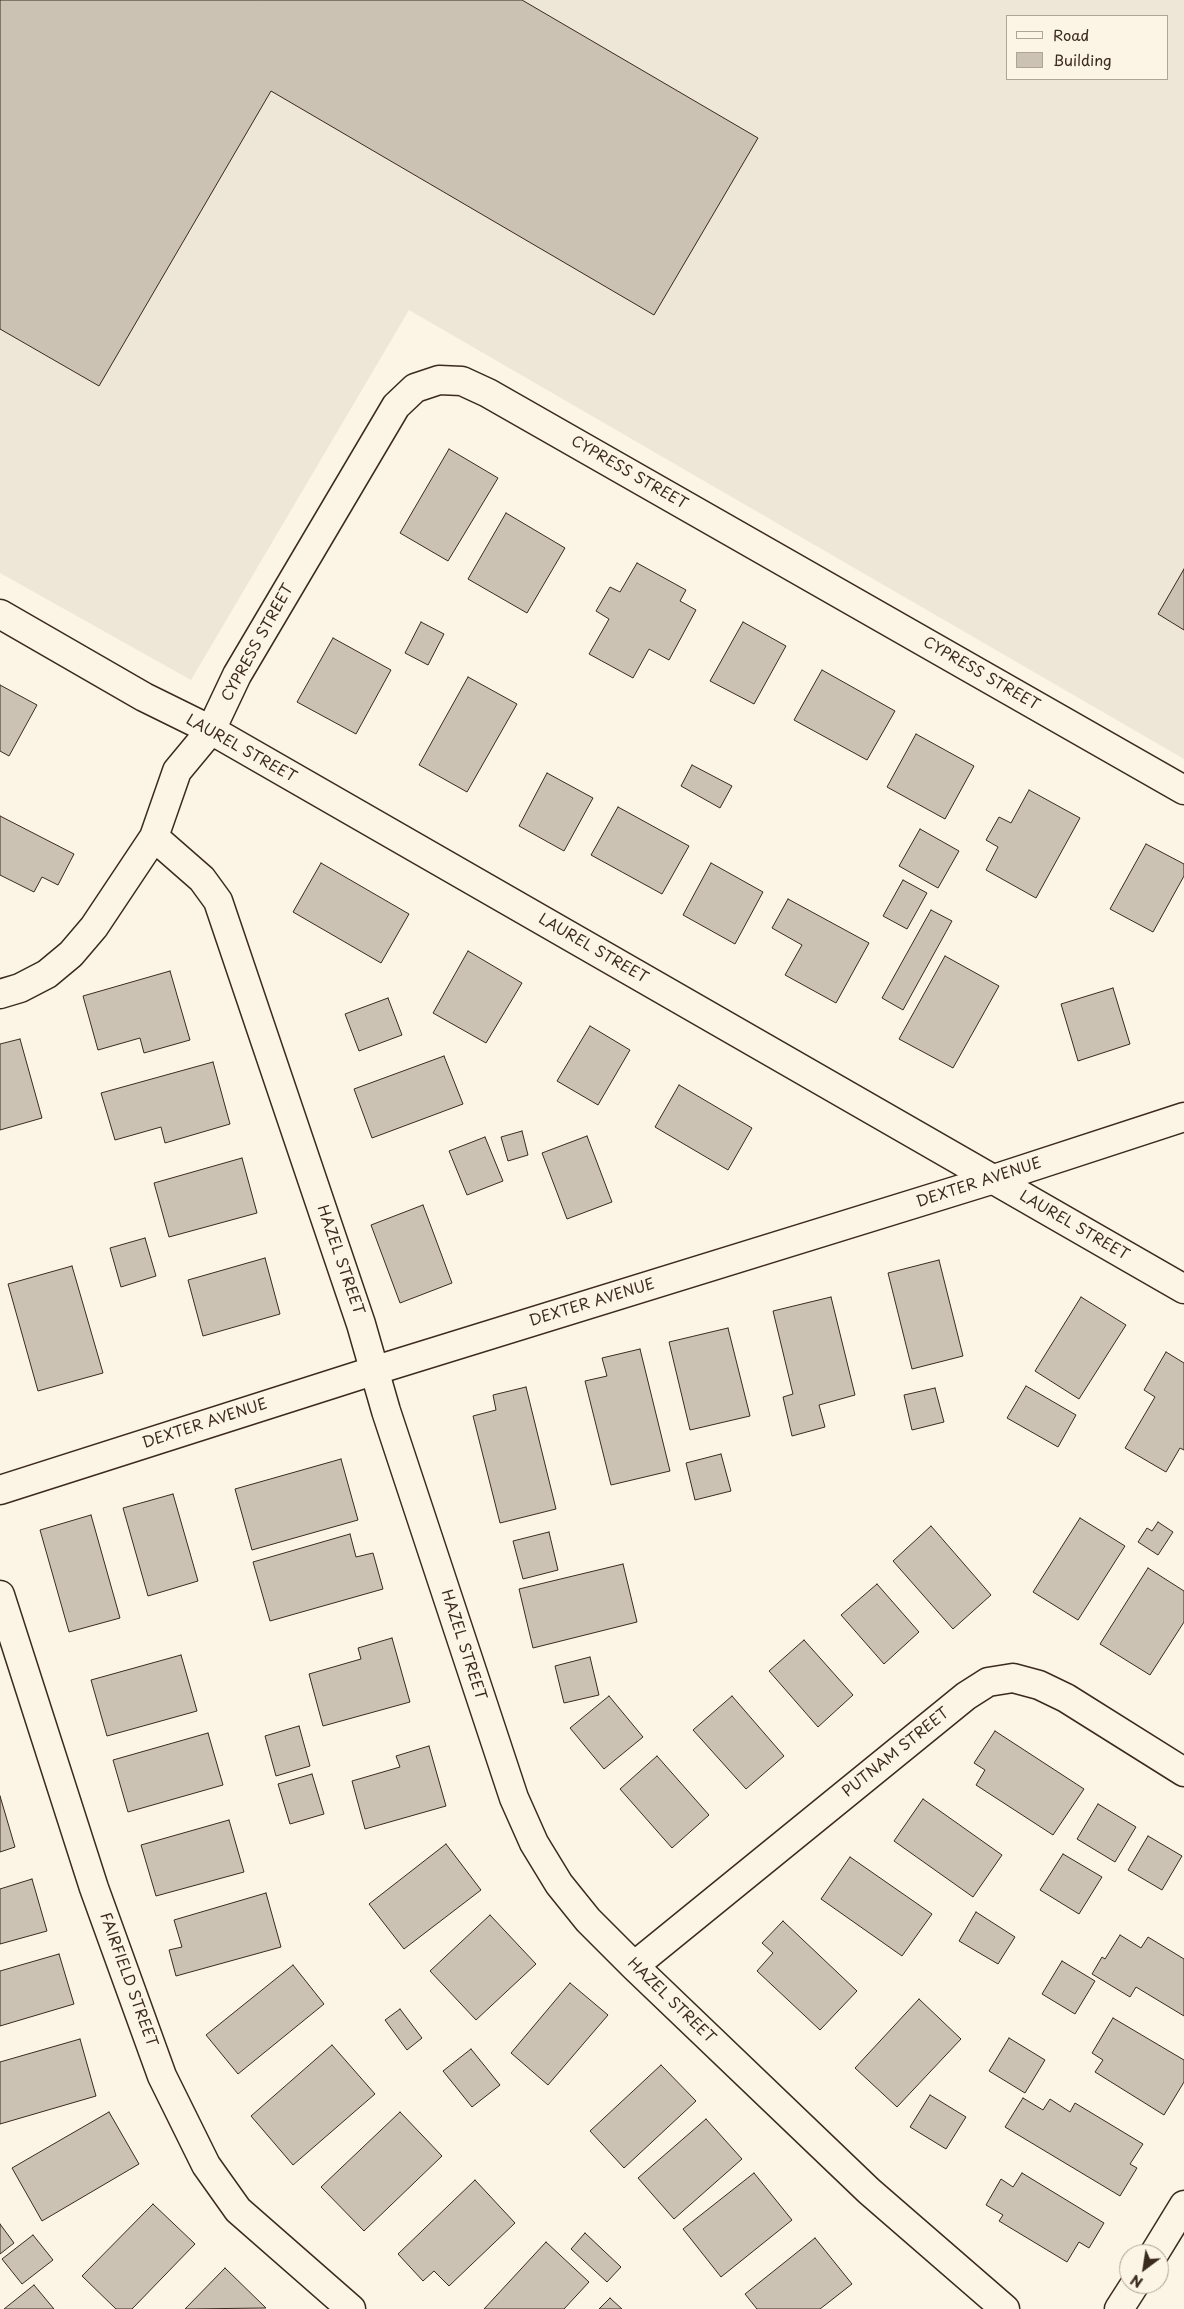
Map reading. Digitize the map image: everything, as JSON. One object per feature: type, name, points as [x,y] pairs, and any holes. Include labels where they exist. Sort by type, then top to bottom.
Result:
[{"type":"street","name":"CYPRESS STREET","points":[[0,994],[20,988],[47,974],[71,954],[116,895],[154,836],[177,771],[211,730],[237,675],[396,406],[415,388],[439,380],[462,382],[488,393],[1184,790]]},
{"type":"street","name":"LAUREL STREET","points":[[0,614],[144,697],[211,730],[1184,1289]]},
{"type":"street","name":"HAZEL STREET","points":[[154,836],[202,879],[218,901],[376,1370],[386,1411],[514,1798],[534,1843],[559,1884],[588,1920],[634,1966],[869,2191],[1005,2309]]},
{"type":"street","name":"DEXTER AVENUE","points":[[0,1490],[376,1370],[994,1179],[1184,1117]]},
{"type":"street","name":"FAIRFIELD STREET","points":[[0,1595],[94,1888],[162,2076],[202,2156],[238,2210],[351,2309]]},
{"type":"street","name":"PUTNAM STREET","points":[[634,1966],[966,1696],[988,1682],[1013,1678],[1039,1685],[1066,1698],[1184,1772]]},
{"type":"street","points":[[1160,2244],[1184,2205]]},
{"type":"street","points":[[1119,2309],[1129,2294]]},
{"type":"shaded area","points":[[0,0],[1184,0],[1184,759],[409,310],[191,680],[0,573]]},
{"type":"building","points":[[0,0],[522,0],[758,138],[654,315],[271,91],[99,386],[0,329]]},
{"type":"building","points":[[449,449],[498,478],[448,561],[400,533]]},
{"type":"building","points":[[506,513],[565,548],[527,613],[468,579]]},
{"type":"building","points":[[637,563],[686,590],[680,601],[696,610],[669,660],[649,649],[633,678],[589,654],[609,619],[596,611],[610,587],[620,592]]},
{"type":"building","points":[[1184,569],[1184,630],[1158,614]]},
{"type":"building","points":[[421,622],[444,634],[428,665],[405,653]]},
{"type":"building","points":[[743,622],[786,646],[754,704],[710,681]]},
{"type":"building","points":[[333,638],[391,670],[356,734],[297,702]]},
{"type":"building","points":[[822,670],[895,711],[867,760],[794,720]]},
{"type":"building","points":[[468,677],[517,704],[467,792],[419,765]]},
{"type":"building","points":[[0,685],[37,705],[9,756],[0,751]]},
{"type":"building","points":[[916,734],[974,766],[945,819],[887,787]]},
{"type":"building","points":[[692,765],[732,786],[720,808],[681,786]]},
{"type":"building","points":[[547,773],[593,798],[564,851],[519,826]]},
{"type":"building","points":[[1029,790],[1080,818],[1036,898],[986,870],[998,847],[986,840],[999,817],[1011,823]]},
{"type":"building","points":[[618,807],[689,846],[662,894],[591,855]]},
{"type":"building","points":[[0,816],[74,854],[58,885],[42,877],[34,892],[0,875]]},
{"type":"building","points":[[920,829],[959,851],[938,888],[899,866]]},
{"type":"building","points":[[1146,844],[1184,864],[1184,876],[1153,932],[1110,909]]},
{"type":"building","points":[[321,863],[409,914],[381,963],[293,912]]},
{"type":"building","points":[[711,863],[763,892],[735,944],[683,915]]},
{"type":"building","points":[[903,880],[927,893],[907,929],[883,916]]},
{"type":"building","points":[[788,899],[869,943],[836,1003],[785,975],[802,945],[772,928]]},
{"type":"building","points":[[931,910],[952,921],[903,1010],[882,998]]},
{"type":"building","points":[[468,951],[522,983],[486,1043],[433,1013]]},
{"type":"building","points":[[945,956],[999,986],[953,1068],[899,1039]]},
{"type":"building","points":[[170,971],[190,1040],[144,1053],[140,1038],[98,1050],[83,996]]},
{"type":"building","points":[[1113,988],[1130,1044],[1078,1061],[1061,1004]]},
{"type":"building","points":[[388,998],[402,1035],[359,1051],[345,1014]]},
{"type":"building","points":[[590,1026],[630,1050],[598,1105],[557,1081]]},
{"type":"building","points":[[20,1039],[42,1118],[0,1130],[0,1044]]},
{"type":"building","points":[[444,1056],[463,1104],[372,1138],[354,1089]]},
{"type":"building","points":[[213,1062],[230,1124],[165,1143],[161,1127],[115,1140],[101,1093]]},
{"type":"building","points":[[679,1085],[752,1128],[728,1170],[655,1127]]},
{"type":"building","points":[[522,1131],[528,1155],[508,1161],[501,1137]]},
{"type":"building","points":[[587,1136],[612,1202],[567,1219],[542,1153]]},
{"type":"building","points":[[485,1137],[503,1181],[467,1195],[449,1151]]},
{"type":"building","points":[[242,1158],[257,1213],[169,1237],[154,1183]]},
{"type":"building","points":[[423,1205],[452,1283],[400,1303],[371,1225]]},
{"type":"building","points":[[145,1238],[156,1276],[121,1287],[110,1248]]},
{"type":"building","points":[[265,1258],[280,1314],[203,1336],[188,1280]]},
{"type":"building","points":[[939,1260],[963,1356],[912,1369],[888,1273]]},
{"type":"building","points":[[72,1266],[103,1373],[38,1391],[8,1284]]},
{"type":"building","points":[[831,1297],[855,1395],[819,1405],[825,1427],[792,1436],[783,1397],[793,1394],[773,1311]]},
{"type":"building","points":[[1081,1297],[1126,1325],[1079,1399],[1035,1371]]},
{"type":"building","points":[[728,1328],[750,1416],[690,1430],[669,1342]]},
{"type":"building","points":[[640,1349],[670,1471],[611,1485],[585,1381],[607,1376],[602,1358]]},
{"type":"building","points":[[1166,1352],[1184,1363],[1184,1450],[1180,1448],[1166,1472],[1125,1448],[1155,1397],[1144,1390]]},
{"type":"building","points":[[1026,1386],[1076,1415],[1058,1447],[1007,1418]]},
{"type":"building","points":[[526,1387],[556,1509],[500,1523],[473,1416],[496,1410],[493,1395]]},
{"type":"building","points":[[935,1388],[944,1422],[912,1430],[904,1395]]},
{"type":"building","points":[[721,1454],[731,1491],[695,1500],[686,1463]]},
{"type":"building","points":[[341,1459],[358,1520],[252,1550],[235,1489]]},
{"type":"building","points":[[173,1494],[198,1581],[148,1596],[123,1508]]},
{"type":"building","points":[[91,1515],[120,1618],[69,1632],[40,1530]]},
{"type":"building","points":[[1080,1518],[1125,1546],[1078,1620],[1033,1592]]},
{"type":"building","points":[[1158,1522],[1173,1532],[1158,1555],[1138,1542],[1147,1528],[1152,1531]]},
{"type":"building","points":[[931,1526],[991,1595],[953,1629],[893,1561]]},
{"type":"building","points":[[549,1532],[558,1570],[523,1579],[513,1541]]},
{"type":"building","points":[[350,1534],[356,1557],[373,1553],[383,1589],[270,1621],[253,1562]]},
{"type":"building","points":[[623,1564],[637,1622],[533,1648],[519,1589]]},
{"type":"building","points":[[1148,1568],[1184,1591],[1184,1622],[1150,1675],[1100,1644]]},
{"type":"building","points":[[877,1584],[919,1632],[884,1664],[841,1615]]},
{"type":"building","points":[[392,1638],[410,1702],[323,1726],[309,1674],[361,1659],[358,1648]]},
{"type":"building","points":[[804,1640],[853,1695],[818,1727],[769,1671]]},
{"type":"building","points":[[181,1655],[197,1711],[107,1736],[91,1680]]},
{"type":"building","points":[[590,1657],[599,1695],[564,1703],[555,1666]]},
{"type":"building","points":[[609,1696],[643,1737],[604,1769],[570,1728]]},
{"type":"building","points":[[732,1696],[784,1756],[746,1789],[693,1730]]},
{"type":"building","points":[[299,1726],[310,1766],[276,1776],[265,1736]]},
{"type":"building","points":[[995,1731],[1084,1789],[1053,1835],[976,1785],[985,1770],[974,1763]]},
{"type":"building","points":[[208,1733],[223,1785],[128,1812],[113,1760]]},
{"type":"building","points":[[429,1746],[446,1806],[365,1829],[352,1781],[400,1767],[396,1756]]},
{"type":"building","points":[[657,1756],[709,1815],[672,1848],[620,1789]]},
{"type":"building","points":[[312,1774],[324,1814],[290,1824],[278,1784]]},
{"type":"building","points":[[0,1796],[15,1847],[0,1852]]},
{"type":"building","points":[[923,1799],[1002,1855],[973,1897],[894,1841]]},
{"type":"building","points":[[1098,1804],[1136,1827],[1115,1862],[1077,1839]]},
{"type":"building","points":[[229,1820],[244,1872],[156,1896],[141,1845]]},
{"type":"building","points":[[1148,1836],[1182,1856],[1162,1890],[1128,1870]]},
{"type":"building","points":[[446,1844],[481,1890],[404,1949],[369,1904]]},
{"type":"building","points":[[1063,1854],[1102,1877],[1079,1914],[1040,1890]]},
{"type":"building","points":[[850,1857],[932,1914],[902,1956],[821,1899]]},
{"type":"building","points":[[32,1879],[47,1931],[0,1944],[0,1889]]},
{"type":"building","points":[[266,1893],[281,1947],[176,1976],[169,1950],[182,1947],[174,1920]]},
{"type":"building","points":[[976,1912],[1015,1937],[998,1964],[959,1941]]},
{"type":"building","points":[[490,1915],[536,1964],[476,2020],[430,1971]]},
{"type":"building","points":[[783,1921],[857,1991],[820,2030],[757,1971],[773,1953],[762,1943]]},
{"type":"building","points":[[1120,1935],[1141,1948],[1148,1937],[1184,1959],[1184,2016],[1136,1987],[1130,1997],[1092,1974],[1102,1957],[1105,1959]]},
{"type":"building","points":[[59,1954],[74,2004],[0,2026],[0,1971]]},
{"type":"building","points":[[1062,1961],[1095,1981],[1075,2014],[1042,1994]]},
{"type":"building","points":[[293,1965],[324,2004],[238,2074],[206,2035]]},
{"type":"building","points":[[570,1983],[608,2015],[548,2085],[511,2053]]},
{"type":"building","points":[[919,1999],[961,2039],[897,2107],[855,2068]]},
{"type":"building","points":[[400,2009],[422,2038],[407,2050],[385,2020]]},
{"type":"building","points":[[1113,2018],[1184,2060],[1184,2082],[1164,2115],[1095,2072],[1103,2060],[1092,2053]]},
{"type":"building","points":[[1009,2038],[1045,2060],[1025,2093],[989,2071]]},
{"type":"building","points":[[80,2039],[96,2096],[0,2124],[0,2062]]},
{"type":"building","points":[[332,2045],[375,2094],[293,2165],[251,2116]]},
{"type":"building","points":[[471,2049],[500,2085],[472,2107],[443,2071]]},
{"type":"building","points":[[661,2065],[696,2101],[624,2168],[590,2131]]},
{"type":"building","points":[[930,2095],[966,2117],[946,2149],[910,2127]]},
{"type":"building","points":[[1023,2098],[1043,2110],[1050,2099],[1070,2112],[1075,2103],[1143,2144],[1130,2164],[1137,2168],[1120,2196],[1005,2127]]},
{"type":"building","points":[[109,2112],[139,2164],[42,2221],[12,2168]]},
{"type":"building","points":[[400,2112],[442,2156],[364,2231],[321,2187]]},
{"type":"building","points":[[706,2119],[742,2159],[674,2219],[638,2178]]},
{"type":"building","points":[[754,2173],[792,2220],[721,2277],[683,2229]]},
{"type":"building","points":[[1022,2173],[1104,2223],[1089,2248],[1079,2242],[1067,2262],[999,2221],[1003,2215],[986,2205],[1001,2179],[1013,2187]]},
{"type":"building","points":[[475,2180],[515,2223],[449,2286],[434,2271],[423,2281],[398,2254]]},
{"type":"building","points":[[153,2204],[195,2244],[132,2309],[116,2309],[82,2276]]},
{"type":"building","points":[[0,2224],[14,2243],[0,2254]]},
{"type":"building","points":[[585,2233],[621,2267],[607,2282],[571,2249]]},
{"type":"building","points":[[33,2235],[53,2260],[22,2284],[2,2259]]},
{"type":"building","points":[[815,2238],[852,2284],[820,2309],[757,2309],[745,2294]]},
{"type":"building","points":[[546,2242],[589,2282],[564,2309],[484,2309]]},
{"type":"building","points":[[225,2268],[266,2308],[185,2309]]},
{"type":"building","points":[[34,2285],[54,2309],[4,2309]]},
{"type":"building","points":[[610,2298],[622,2309],[599,2309]]}]
